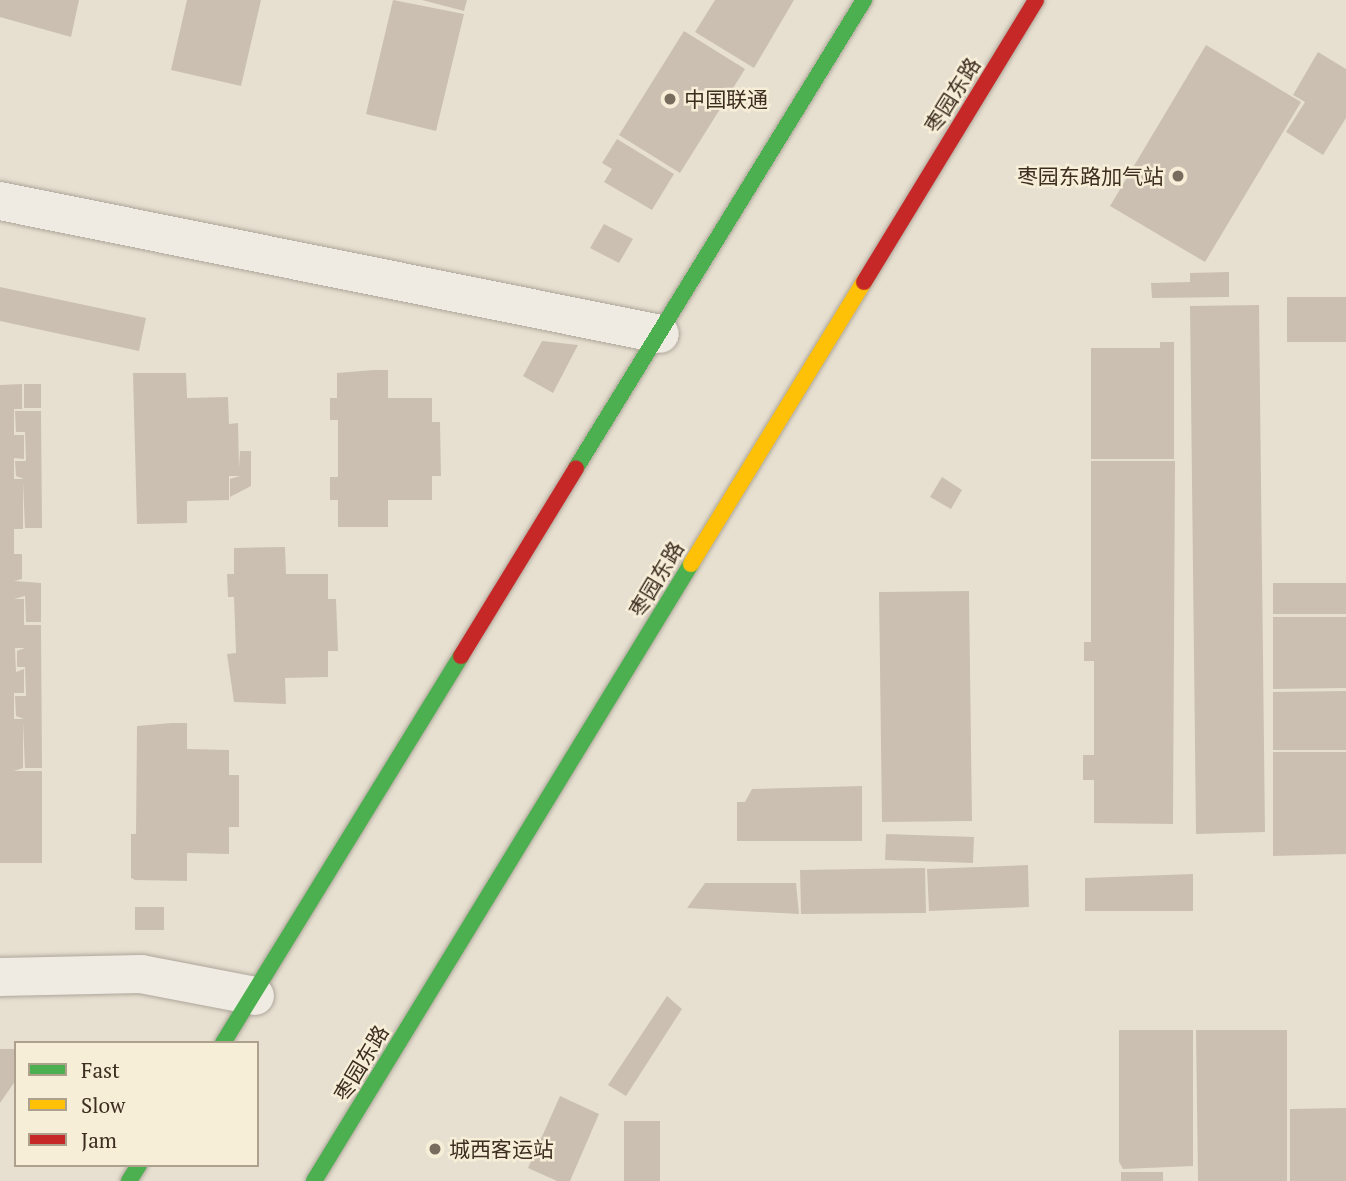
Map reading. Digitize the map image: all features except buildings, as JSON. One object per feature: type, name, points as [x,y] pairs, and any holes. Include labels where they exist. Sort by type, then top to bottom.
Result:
[{"type":"main road","points":[[224,1041],[255,996],[864,0]]},
{"type":"main road","name":"枣园东路","points":[[314,1181],[1036,0]]},
{"type":"street","points":[[0,201],[660,334]]},
{"type":"street","points":[[0,977],[141,974],[255,996]]},
{"type":"traffic: fast","points":[[576,468],[864,0]]},
{"type":"traffic: fast","points":[[314,1181],[691,564]]},
{"type":"traffic: fast","points":[[224,1041],[461,656]]},
{"type":"traffic: fast","points":[[129,1181],[138,1167]]},
{"type":"traffic: slow","points":[[691,564],[864,282]]},
{"type":"traffic: jam","points":[[864,282],[1036,0]]},
{"type":"traffic: jam","points":[[461,656],[576,468]]},
{"type":"place","name":"中国联通","points":[[670,99]]},
{"type":"place","name":"枣园东路加气站","points":[[1178,176]]},
{"type":"place","name":"城西客运站","points":[[435,1149]]}]
